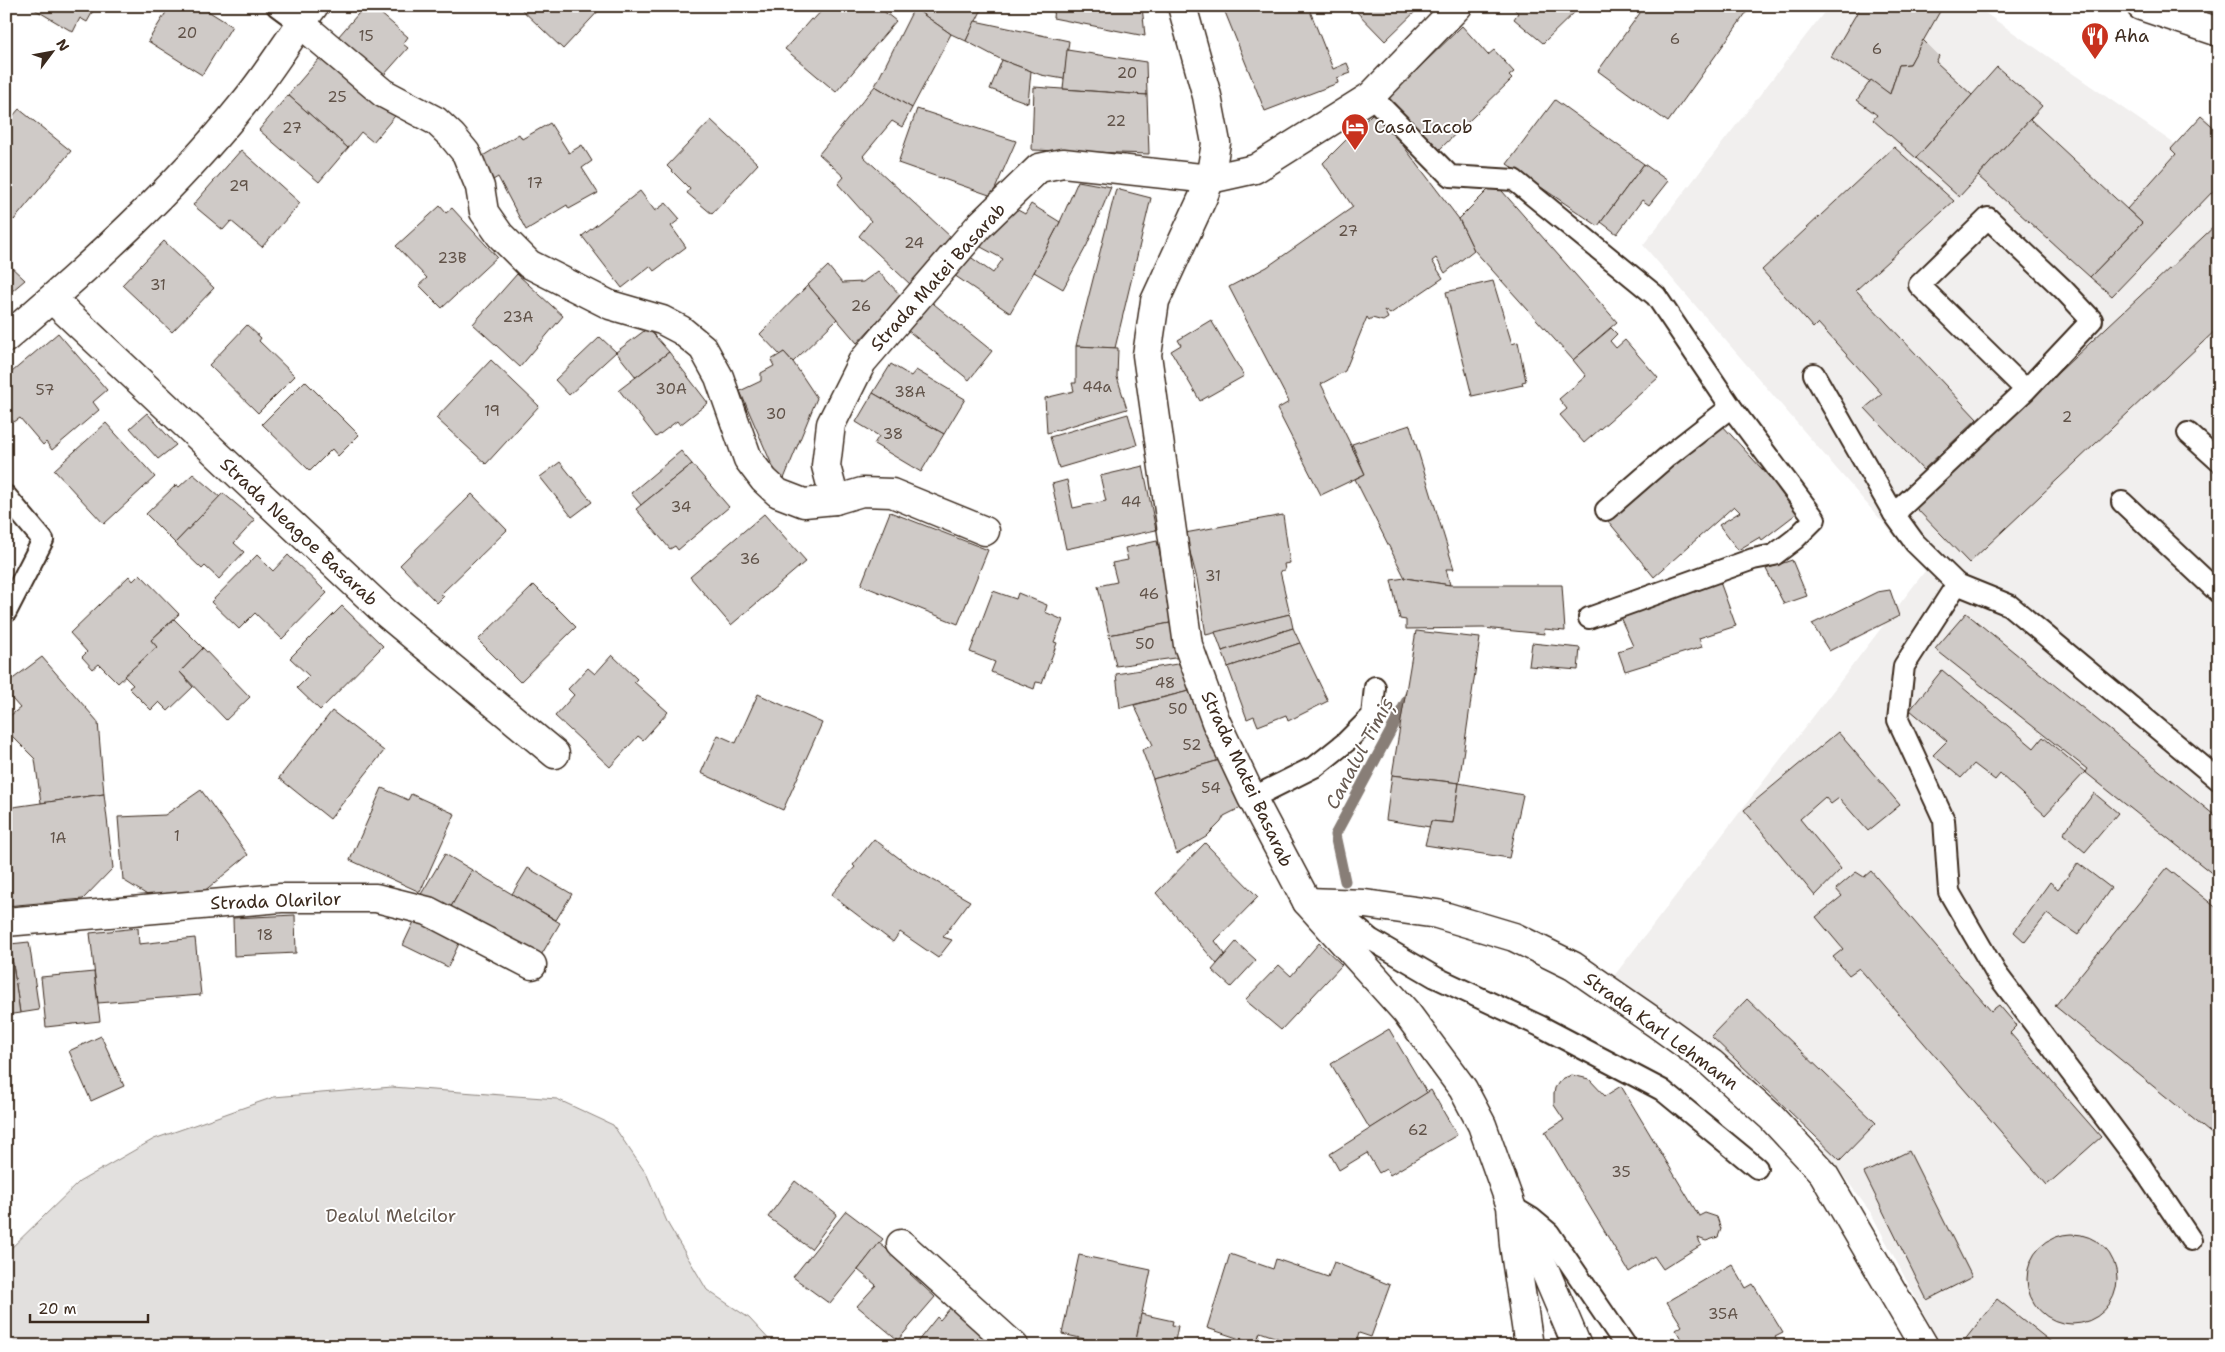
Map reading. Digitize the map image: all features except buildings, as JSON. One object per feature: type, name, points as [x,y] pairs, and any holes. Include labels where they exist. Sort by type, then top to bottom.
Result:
[{"type":"street","name":"Strada Matei Basarab","points":[[1182,6],[1207,96],[1216,143],[1210,179],[1155,301],[1147,355],[1188,645],[1216,722],[1252,798],[1317,902],[1406,1012],[1462,1089],[1482,1125],[1512,1206],[1544,1268],[1577,1346]]},
{"type":"street","name":"Strada Matei Basarab","points":[[835,500],[826,466],[831,424],[862,362],[979,226],[1040,168],[1063,163],[1210,179],[1254,169],[1371,96],[1458,6]]},
{"type":"street","points":[[2141,6],[2219,32]]},
{"type":"street","points":[[6,338],[52,299],[143,214],[195,161],[244,103],[307,15],[383,93],[436,121],[452,136],[466,153],[470,162],[480,187],[484,212],[500,235],[529,264],[610,305],[662,320],[681,330],[702,348],[719,377],[748,459],[764,480],[778,493],[804,503],[835,500],[862,492],[892,493],[985,531]]},
{"type":"street","name":"Strada Neagoe Basarab","points":[[52,299],[386,613],[555,754]]},
{"type":"street","name":"Strada Olarilor","points":[[6,922],[281,898],[376,898],[428,911],[532,965]]},
{"type":"street","name":"Strada Karl Lehmann","points":[[1317,902],[1365,904],[1437,914],[1514,937],[1573,966],[1711,1063],[1771,1117],[1823,1173],[1924,1346]]},
{"type":"street","name":"Strada Matei Basarab","points":[[1512,1206],[1514,1245],[1529,1346]]},
{"type":"street","points":[[901,1244],[1014,1346]]},
{"type":"lane","points":[[277,6],[307,15]]},
{"type":"lane","points":[[1371,96],[1450,176],[1514,180],[1656,296],[1731,407],[1815,519],[1795,539],[1774,555],[1753,559],[1589,618]]},
{"type":"lane","points":[[1894,514],[2026,390],[2092,320],[2063,289],[1988,218],[1919,285],[2026,390]]},
{"type":"lane","points":[[1814,374],[1894,514],[1915,543],[1957,584],[2009,605],[2219,780]]},
{"type":"lane","points":[[1606,510],[1667,457],[1731,407]]},
{"type":"lane","points":[[2188,433],[2219,461]]},
{"type":"lane","points":[[6,496],[43,540],[6,612]]},
{"type":"lane","points":[[2122,502],[2219,593]]},
{"type":"lane","points":[[1957,584],[1904,666],[1898,720],[1944,820],[1949,892],[1996,973],[2142,1167],[2191,1240]]},
{"type":"lane","points":[[1252,798],[1316,766],[1346,742],[1372,716],[1375,687]]},
{"type":"lane","points":[[1317,902],[1370,939],[1435,977],[1540,1026],[1662,1090],[1756,1168]]},
{"type":"lane","points":[[1512,1206],[1550,1233],[1626,1346]]},
{"type":"shaded area","points":[[1829,6],[1975,6],[2179,147],[2206,118],[2219,128],[2219,1346],[1941,1346],[1871,1213],[1797,1113],[1614,976],[1925,571],[1643,245]]},
{"type":"green space","name":"Dealul Melcilor","points":[[392,1087],[557,1099],[613,1125],[647,1175],[668,1224],[707,1290],[749,1318],[775,1346],[6,1346],[6,1253],[79,1182],[154,1139],[274,1097]]},
{"type":"waterway","name":"Canalul Timiș","points":[[1345,881],[1335,835],[1411,693]]},
{"type":"place","name":"Aha","points":[[2095,60]]},
{"type":"place","name":"Casa Iacob","points":[[1355,151]]}]
